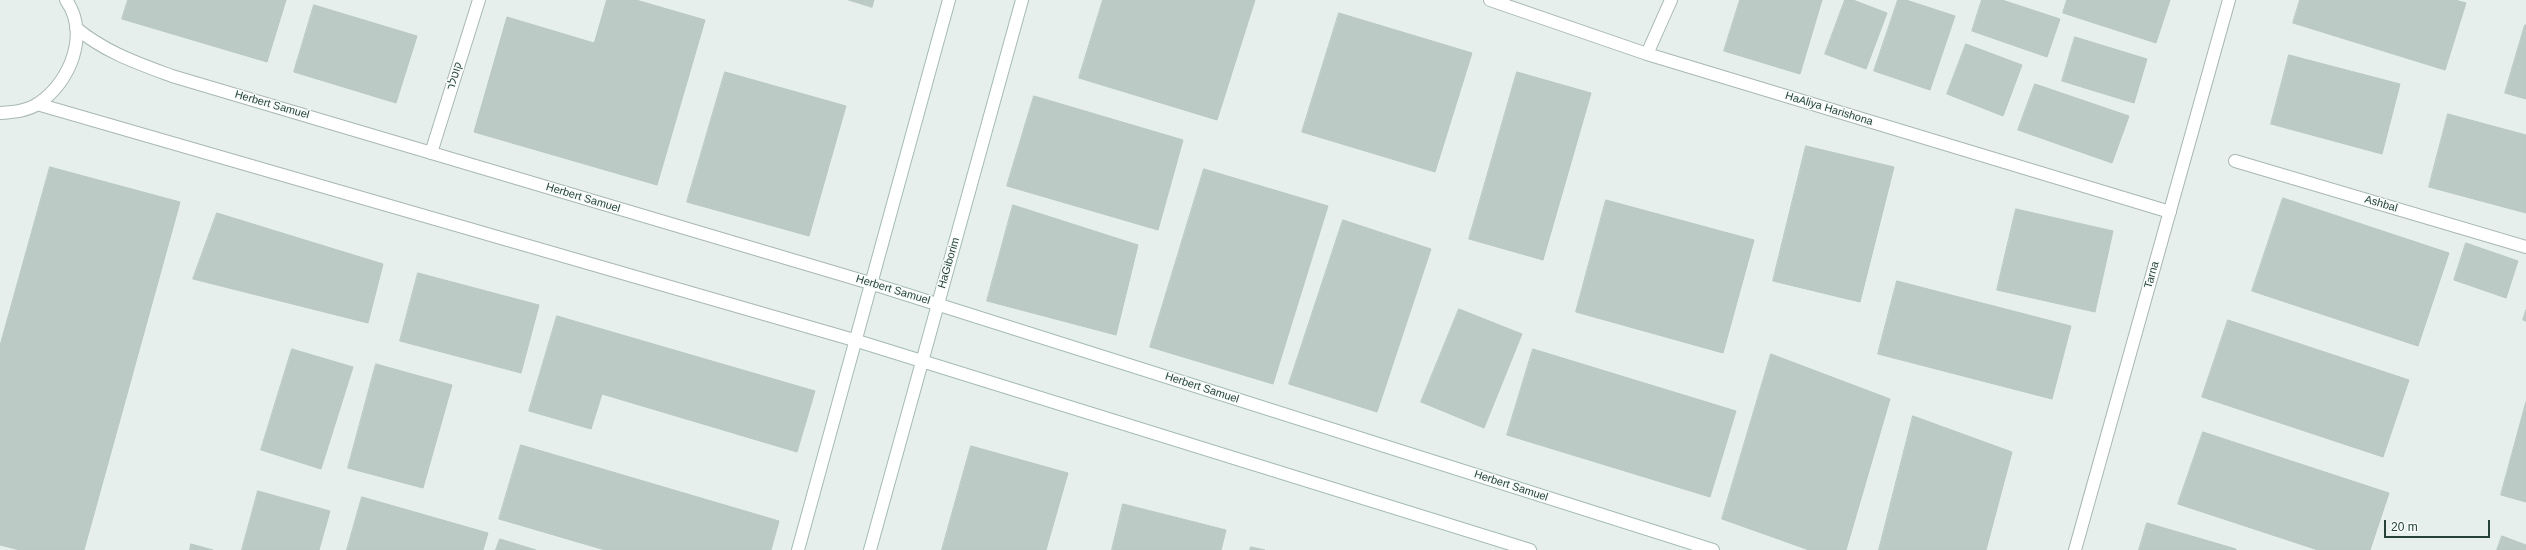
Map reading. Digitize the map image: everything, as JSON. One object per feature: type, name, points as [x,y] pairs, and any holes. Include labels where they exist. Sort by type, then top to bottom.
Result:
[{"type":"street","points":[[0,113],[16,112],[38,104],[56,89],[68,71],[75,50],[76,28],[66,0]]},
{"type":"street","name":"קוטלר","points":[[432,153],[479,0]]},
{"type":"street","points":[[798,550],[854,340],[949,0]]},
{"type":"street","name":"HaGiborim","points":[[870,550],[1022,0]]},
{"type":"street","name":"HaAliya Harishona","points":[[1490,0],[1647,54],[2170,212]]},
{"type":"street","points":[[1647,54],[1671,0]]},
{"type":"street","name":"Tarna","points":[[2076,550],[2229,0]]},
{"type":"street","name":"Herbert Samuel","points":[[76,28],[95,43],[118,56],[172,76],[870,283],[1713,550]]},
{"type":"street","points":[[38,104],[922,359],[1530,550]]},
{"type":"street","name":"Ashbal","points":[[2235,161],[2526,247]]},
{"type":"building","points":[[128,0],[286,0],[267,62],[122,19]]},
{"type":"building","points":[[607,0],[636,0],[705,20],[657,185],[474,132],[507,17],[594,43]]},
{"type":"building","points":[[849,0],[874,0],[872,7]]},
{"type":"building","points":[[1103,0],[1255,0],[1217,120],[1079,78]]},
{"type":"building","points":[[1740,0],[1822,0],[1800,74],[1724,51]]},
{"type":"building","points":[[1845,0],[1853,0],[1887,13],[1866,69],[1825,54]]},
{"type":"building","points":[[1898,0],[1906,0],[1955,16],[1930,90],[1874,71]]},
{"type":"building","points":[[1982,0],[2002,0],[2060,19],[2047,57],[1972,31]]},
{"type":"building","points":[[2067,0],[2170,0],[2156,43],[2063,13]]},
{"type":"building","points":[[2300,0],[2455,0],[2466,3],[2445,70],[2293,23]]},
{"type":"building","points":[[314,5],[417,36],[396,103],[294,72]]},
{"type":"building","points":[[1339,13],[1472,53],[1435,172],[1302,132]]},
{"type":"building","points":[[2526,25],[2526,99],[2505,93]]},
{"type":"building","points":[[2075,37],[2147,59],[2134,103],[2062,81]]},
{"type":"building","points":[[1966,44],[2022,65],[2003,116],[1947,94]]},
{"type":"building","points":[[2289,55],[2400,84],[2382,154],[2271,124]]},
{"type":"building","points":[[725,72],[846,106],[809,236],[687,202]]},
{"type":"building","points":[[1517,72],[1591,93],[1543,260],[1469,239]]},
{"type":"building","points":[[2035,84],[2129,116],[2112,163],[2018,130]]},
{"type":"building","points":[[1034,96],[1183,140],[1158,230],[1007,186]]},
{"type":"building","points":[[2448,114],[2526,135],[2526,213],[2429,187]]},
{"type":"building","points":[[1806,146],[1894,167],[1860,302],[1773,281]]},
{"type":"building","points":[[50,167],[180,202],[84,550],[20,550],[0,545],[0,346]]},
{"type":"building","points":[[1204,169],[1328,206],[1273,384],[1150,347]]},
{"type":"building","points":[[2283,198],[2449,253],[2418,346],[2252,291]]},
{"type":"building","points":[[1606,200],[1754,240],[1723,353],[1576,312]]},
{"type":"building","points":[[1013,205],[1138,245],[1116,335],[987,301]]},
{"type":"building","points":[[2016,209],[2113,231],[2095,312],[1997,290]]},
{"type":"building","points":[[217,213],[383,264],[368,323],[193,279]]},
{"type":"building","points":[[1343,220],[1431,249],[1377,412],[1289,384]]},
{"type":"building","points":[[2466,243],[2518,261],[2506,298],[2454,280]]},
{"type":"building","points":[[418,273],[539,305],[521,373],[400,341]]},
{"type":"building","points":[[1897,281],[2071,326],[2052,399],[1878,354]]},
{"type":"building","points":[[1459,309],[1522,334],[1484,428],[1421,402]]},
{"type":"building","points":[[2526,310],[2526,321],[2523,320]]},
{"type":"building","points":[[557,316],[815,391],[797,452],[602,394],[591,429],[529,411]]},
{"type":"building","points":[[2228,320],[2409,380],[2383,457],[2202,397]]},
{"type":"building","points":[[292,349],[353,367],[321,469],[261,450]]},
{"type":"building","points":[[1533,349],[1736,411],[1710,497],[1507,435]]},
{"type":"building","points":[[1771,354],[1890,399],[1846,550],[1809,550],[1722,519]]},
{"type":"building","points":[[376,364],[452,385],[423,488],[348,468]]},
{"type":"building","points":[[2526,402],[2526,502],[2501,495]]},
{"type":"building","points":[[1913,416],[2012,452],[1986,550],[1879,550]]},
{"type":"building","points":[[2203,432],[2389,493],[2370,550],[2318,550],[2178,504]]},
{"type":"building","points":[[521,445],[779,521],[771,550],[605,550],[499,519]]},
{"type":"building","points":[[971,446],[1068,473],[1046,550],[942,550]]},
{"type":"building","points":[[258,491],[330,511],[319,550],[242,550]]},
{"type":"building","points":[[362,497],[488,533],[483,550],[347,550]]},
{"type":"building","points":[[1123,504],[1226,530],[1221,550],[1112,550]]},
{"type":"building","points":[[2147,523],[2236,549],[2236,550],[2139,550]]},
{"type":"building","points":[[2502,536],[2526,545],[2526,550],[2497,550]]},
{"type":"building","points":[[500,539],[536,550],[496,550]]},
{"type":"building","points":[[191,544],[213,550],[190,550]]},
{"type":"building","points":[[1251,547],[1265,550],[1250,550]]}]
